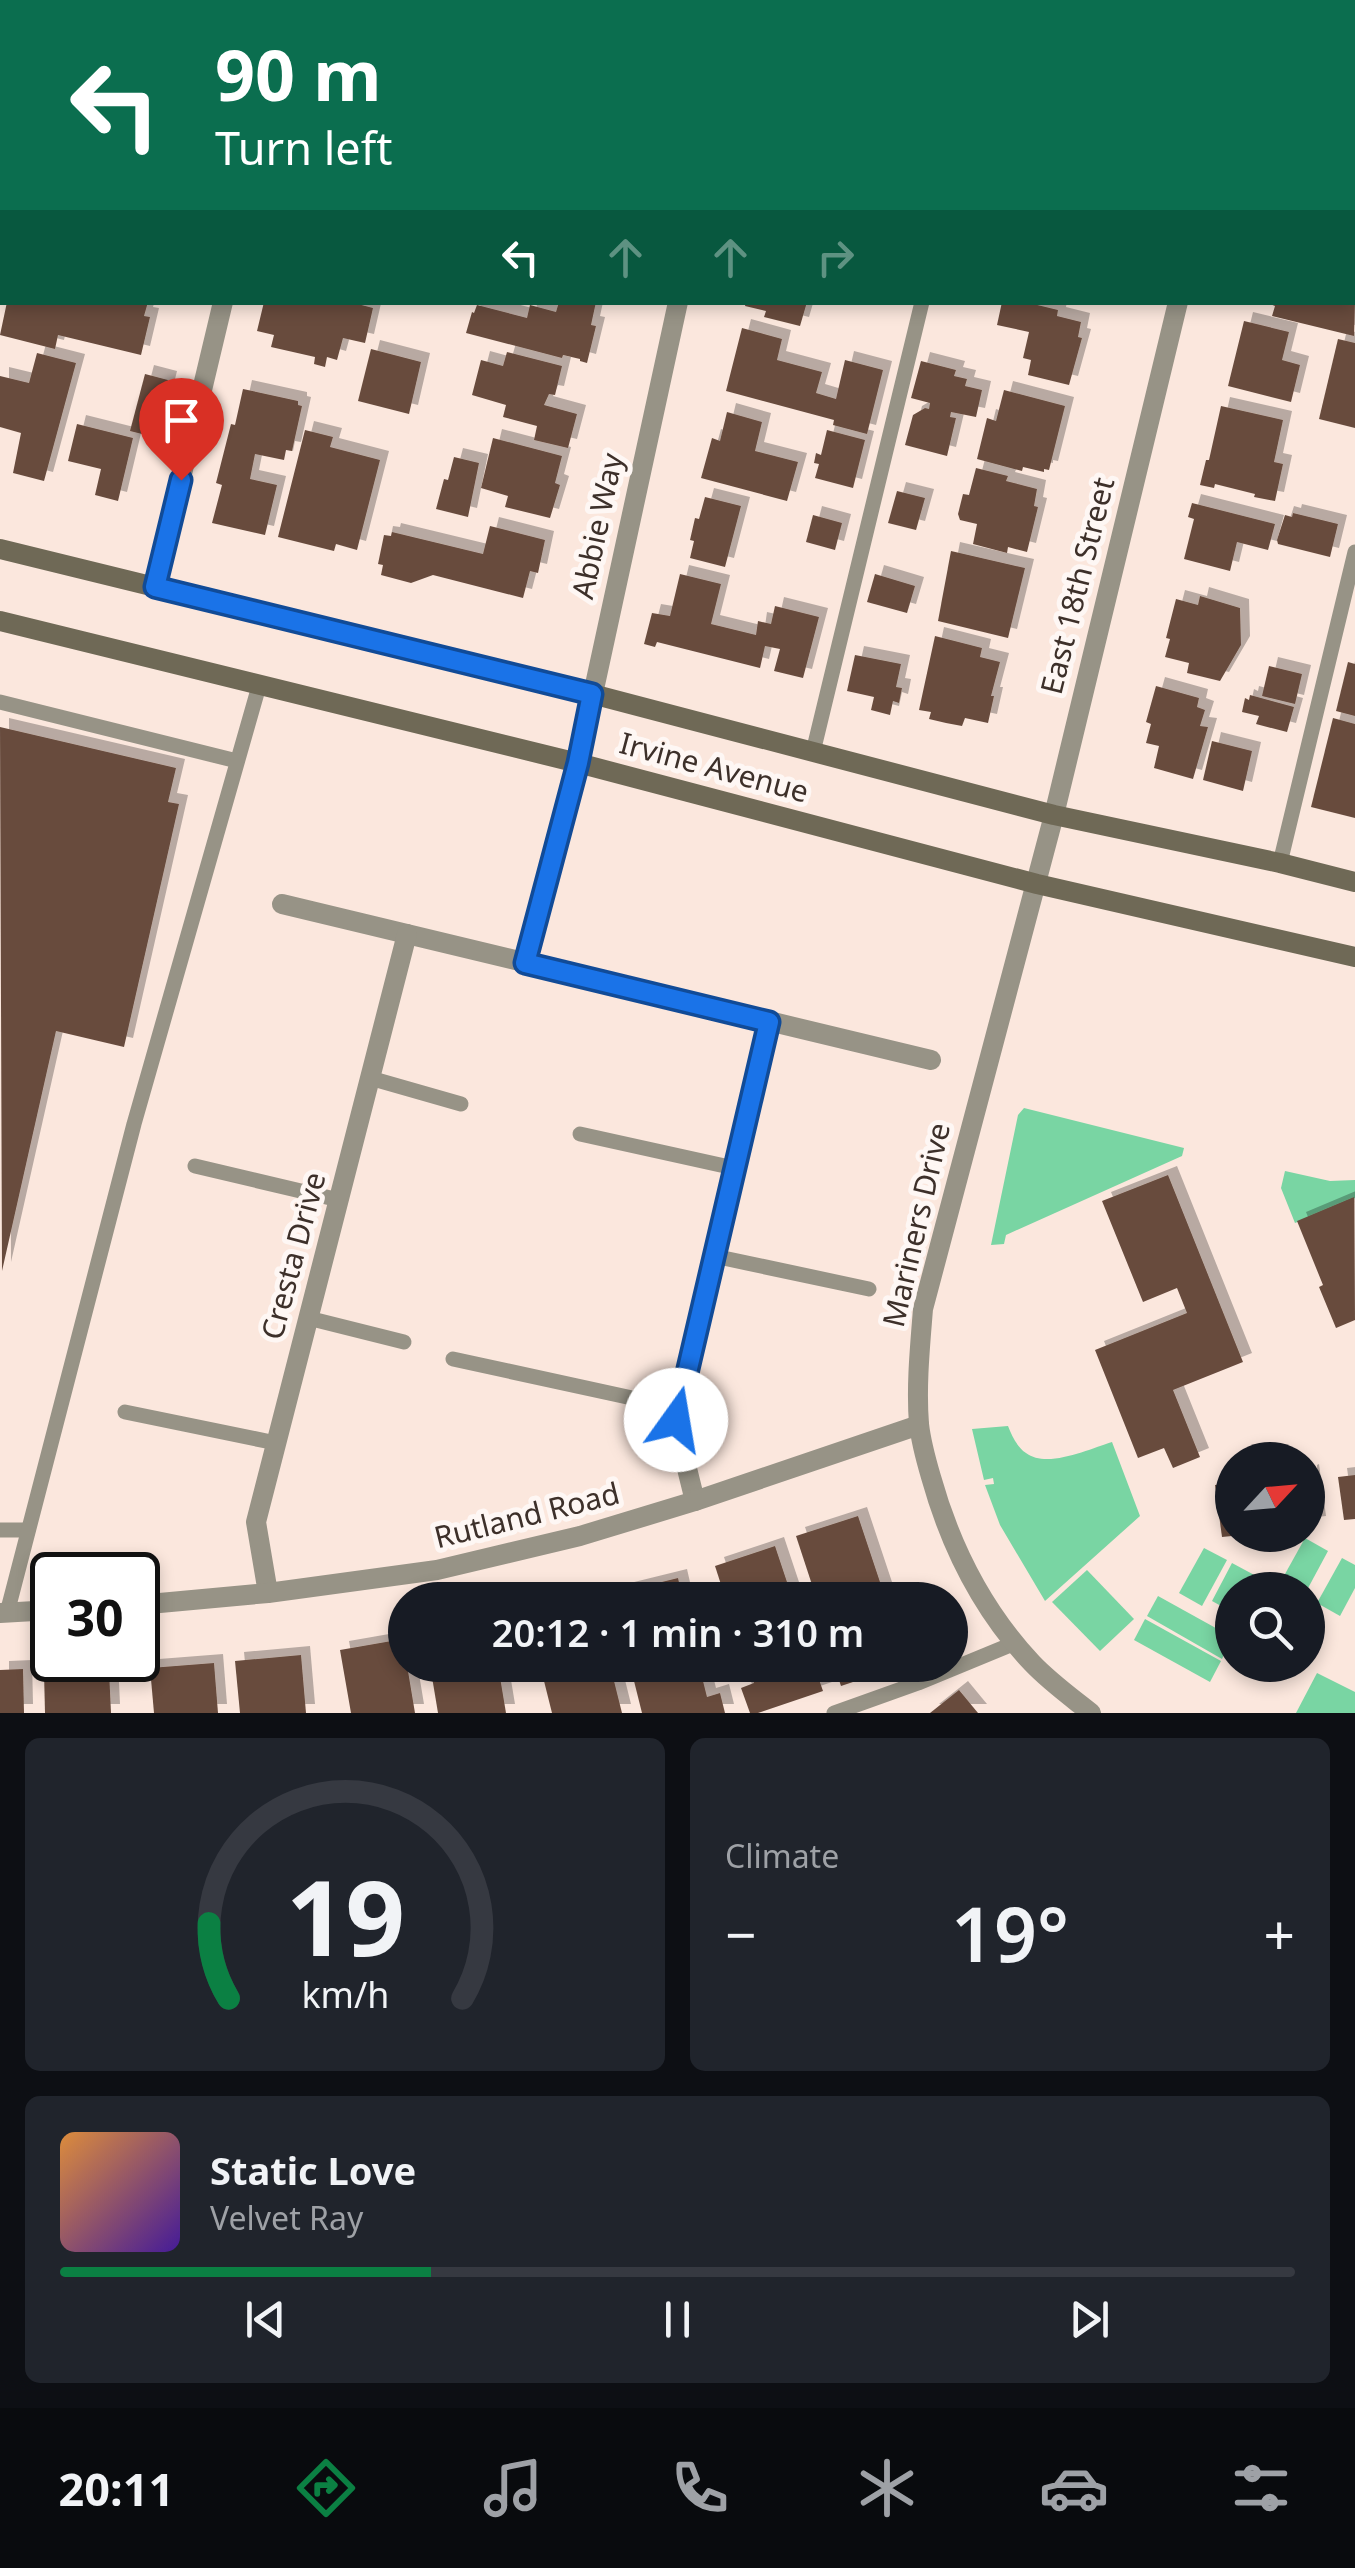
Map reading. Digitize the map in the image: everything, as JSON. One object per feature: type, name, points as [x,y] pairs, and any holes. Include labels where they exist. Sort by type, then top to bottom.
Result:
[{"type":"main road","name":"Irvine Avenue","points":[[0,548],[592,694],[1054,815],[1355,882]]},
{"type":"main road","name":"Irvine Avenue","points":[[0,621],[578,763],[1037,884],[1355,957]]},
{"type":"street","points":[[155,587],[223,305]]},
{"type":"street","name":"Abbie Way","points":[[525,963],[578,763],[677,305]]},
{"type":"street","name":"East 18th Street","points":[[1037,884],[1177,305]]},
{"type":"street","name":"Mariners Drive","points":[[1037,884],[922,1310],[919,1425],[948,1530],[964,1566],[1015,1643],[1052,1683],[1090,1713]]},
{"type":"street","points":[[282,904],[931,1060]]},
{"type":"street","name":"Cresta Drive","points":[[268,1594],[256,1522],[407,934]]},
{"type":"street","points":[[696,1502],[676,1420],[769,1022]]},
{"type":"street","name":"Rutland Road","points":[[160,1602],[268,1594],[437,1570],[580,1536],[696,1502],[919,1425]]},
{"type":"street","points":[[3,1613],[30,1611]]},
{"type":"lane","points":[[813,752],[921,305]]},
{"type":"lane","points":[[1280,863],[1355,552]]},
{"type":"lane","points":[[3,1613],[134,1124],[259,686]]},
{"type":"lane","points":[[0,702],[237,761]]},
{"type":"lane","points":[[370,1078],[461,1104]]},
{"type":"lane","points":[[580,1134],[734,1168]]},
{"type":"lane","points":[[195,1166],[339,1200]]},
{"type":"lane","points":[[714,1256],[869,1289]]},
{"type":"lane","points":[[308,1318],[404,1342]]},
{"type":"lane","points":[[453,1359],[678,1408]]},
{"type":"lane","points":[[125,1412],[276,1443]]},
{"type":"lane","points":[[0,1530],[28,1530]]},
{"type":"lane","points":[[834,1713],[1015,1643]]},
{"type":"green space","points":[[1024,1108],[1184,1148],[1182,1156],[1006,1235],[1004,1244],[991,1245],[1018,1115]]},
{"type":"green space","points":[[1285,1171],[1330,1181],[1355,1180],[1355,1198],[1295,1223],[1281,1188]]},
{"type":"green space","points":[[1008,1426],[1023,1451],[1045,1459],[1112,1442],[1140,1516],[1045,1601],[1000,1525],[985,1485],[994,1484],[993,1478],[984,1480],[972,1429]]},
{"type":"green space","points":[[1204,1548],[1227,1560],[1220,1572],[1215,1572],[1215,1582],[1202,1606],[1179,1593]]},
{"type":"green space","points":[[1328,1551],[1317,1572],[1286,1572],[1297,1552]]},
{"type":"green space","points":[[1342,1558],[1355,1565],[1355,1588],[1340,1616],[1325,1608],[1325,1589]]},
{"type":"green space","points":[[1232,1563],[1249,1572],[1227,1572]]},
{"type":"green space","points":[[1087,1570],[1134,1619],[1100,1651],[1052,1602]]},
{"type":"green space","points":[[1158,1596],[1215,1628],[1215,1655],[1147,1616]]},
{"type":"green space","points":[[1145,1619],[1215,1658],[1215,1672],[1210,1682],[1134,1640]]},
{"type":"green space","points":[[1325,1677],[1355,1692],[1355,1713],[1296,1713],[1312,1682],[1325,1682]]},
{"type":"building","points":[[6,305],[147,305],[144,316],[150,317],[141,355],[58,335],[55,349],[0,335]]},
{"type":"building","points":[[263,305],[373,308],[365,343],[343,338],[337,360],[327,357],[325,367],[314,364],[315,357],[271,347],[274,335],[257,331]]},
{"type":"building","points":[[477,305],[527,318],[530,305],[556,312],[558,305],[595,305],[591,325],[596,326],[587,363],[466,333]]},
{"type":"building","points":[[806,305],[800,326],[764,317],[766,311],[745,306]]},
{"type":"building","points":[[1001,305],[1037,305],[1058,310],[1057,316],[1081,322],[1078,337],[1082,338],[1069,385],[1028,375],[1031,360],[1023,358],[1029,332],[997,325]]},
{"type":"building","points":[[1355,305],[1354,336],[1272,316],[1275,306]]},
{"type":"building","points":[[1244,321],[1289,332],[1282,360],[1300,365],[1291,402],[1228,386]]},
{"type":"building","points":[[742,328],[782,339],[777,360],[822,372],[816,393],[836,399],[845,360],[883,370],[867,434],[833,425],[834,420],[726,391]]},
{"type":"building","points":[[1338,339],[1355,343],[1355,428],[1319,419]]},
{"type":"building","points":[[371,349],[421,362],[409,414],[358,401]]},
{"type":"building","points":[[507,352],[562,366],[555,395],[549,394],[544,405],[577,414],[568,448],[534,440],[537,426],[503,417],[506,405],[472,395],[481,360],[503,366]]},
{"type":"building","points":[[37,353],[76,363],[44,481],[13,473],[21,433],[0,427],[0,376],[29,383]]},
{"type":"building","points":[[921,361],[956,370],[954,376],[967,379],[965,386],[982,390],[976,417],[951,412],[950,417],[956,418],[947,456],[905,445],[913,415],[929,409],[930,403],[911,398]]},
{"type":"building","points":[[145,374],[168,380],[154,437],[130,431]]},
{"type":"building","points":[[243,389],[298,401],[302,406],[292,451],[286,450],[284,460],[255,454],[250,479],[277,485],[265,535],[212,523],[222,485],[216,483]]},
{"type":"building","points":[[1004,390],[1065,406],[1049,470],[1023,467],[1022,471],[977,459],[987,418],[996,421]]},
{"type":"building","points":[[1221,406],[1283,420],[1274,462],[1283,464],[1275,501],[1215,484],[1214,488],[1200,485]]},
{"type":"building","points":[[727,412],[762,422],[755,451],[798,462],[787,501],[701,478],[712,438],[720,441]]},
{"type":"building","points":[[77,424],[133,438],[118,501],[95,495],[101,469],[68,461]]},
{"type":"building","points":[[305,430],[333,437],[330,447],[380,460],[357,550],[336,544],[334,551],[278,537]]},
{"type":"building","points":[[827,430],[865,440],[853,488],[815,478],[819,464],[814,463],[816,453],[821,455]]},
{"type":"building","points":[[493,438],[562,456],[555,483],[560,485],[550,518],[505,507],[508,496],[481,488]]},
{"type":"building","points":[[454,457],[479,463],[468,517],[436,509]]},
{"type":"building","points":[[976,468],[1037,489],[1034,506],[1038,507],[1027,552],[1008,547],[1007,553],[973,544],[977,524],[960,520],[958,514],[963,494],[969,495]]},
{"type":"building","points":[[897,491],[925,498],[916,530],[888,523]]},
{"type":"building","points":[[705,497],[741,506],[725,567],[690,558],[695,518],[699,519]]},
{"type":"building","points":[[1192,503],[1275,524],[1268,550],[1237,542],[1230,571],[1184,559],[1194,519],[1188,517]]},
{"type":"building","points":[[1293,513],[1338,524],[1330,557],[1278,544],[1285,515],[1292,517]]},
{"type":"building","points":[[813,515],[842,523],[835,550],[806,542]]},
{"type":"building","points":[[490,526],[545,540],[538,573],[530,571],[523,598],[433,575],[411,583],[381,575],[383,565],[378,564],[384,535],[391,536],[392,532],[483,554]]},
{"type":"building","points":[[951,551],[1025,568],[1008,638],[938,621]]},
{"type":"building","points":[[680,574],[721,584],[711,624],[756,635],[758,621],[771,624],[775,606],[819,617],[803,678],[774,671],[780,649],[765,646],[760,668],[657,642],[655,647],[644,644],[652,613],[670,616]]},
{"type":"building","points":[[875,574],[915,586],[907,613],[867,602]]},
{"type":"building","points":[[1200,596],[1240,608],[1241,645],[1220,681],[1187,673],[1189,663],[1165,657],[1176,599],[1198,605]]},
{"type":"building","points":[[935,636],[982,648],[980,657],[1000,662],[988,723],[965,718],[962,726],[946,723],[929,719],[931,712],[919,710]]},
{"type":"building","points":[[855,655],[901,664],[896,687],[902,688],[899,703],[893,701],[890,715],[871,710],[874,697],[847,691]]},
{"type":"building","points":[[1348,662],[1355,664],[1355,716],[1336,711]]},
{"type":"building","points":[[1269,666],[1302,674],[1295,704],[1262,696]]},
{"type":"building","points":[[1156,686],[1199,698],[1197,707],[1205,710],[1200,726],[1208,727],[1193,779],[1154,768],[1159,746],[1146,743],[1151,724],[1146,722]]},
{"type":"building","points":[[1250,695],[1294,707],[1287,732],[1256,724],[1259,716],[1242,712],[1245,698],[1249,700]]},
{"type":"building","points":[[1333,718],[1355,724],[1355,818],[1311,807]]},
{"type":"building","points":[[0,727],[176,768],[168,802],[179,804],[124,1047],[56,1031],[2,1271]]},
{"type":"building","points":[[1212,741],[1252,751],[1243,791],[1203,780]]},
{"type":"building","points":[[1168,1175],[1243,1362],[1173,1390],[1200,1457],[1173,1468],[1164,1448],[1138,1458],[1095,1350],[1187,1313],[1177,1288],[1143,1302],[1102,1201]]},
{"type":"building","points":[[1354,1197],[1355,1320],[1336,1328],[1297,1221]]},
{"type":"building","points":[[1355,1475],[1355,1519],[1344,1520],[1338,1477]]},
{"type":"building","points":[[858,1516],[880,1582],[811,1582],[796,1536]]},
{"type":"building","points":[[775,1546],[787,1582],[720,1582],[715,1566]]},
{"type":"building","points":[[388,1642],[388,1682],[410,1682],[415,1713],[351,1713],[340,1650]]},
{"type":"building","points":[[301,1655],[306,1713],[240,1713],[235,1661]]},
{"type":"building","points":[[214,1663],[218,1713],[154,1713],[151,1682],[160,1682],[160,1667]]},
{"type":"building","points":[[23,1669],[24,1713],[0,1713],[0,1670]]},
{"type":"building","points":[[44,1682],[110,1682],[111,1713],[45,1713]]},
{"type":"building","points":[[433,1682],[501,1682],[506,1713],[438,1713]]},
{"type":"building","points":[[544,1682],[614,1682],[622,1713],[552,1713]]},
{"type":"building","points":[[634,1682],[703,1682],[707,1697],[720,1693],[725,1713],[642,1713]]},
{"type":"building","points":[[820,1682],[823,1691],[750,1713],[741,1688],[754,1683]]},
{"type":"building","points":[[959,1690],[978,1713],[930,1713]]},
{"type":"route","points":[[181,480],[155,587],[592,694],[578,763],[525,963],[769,1022],[676,1420]]}]
